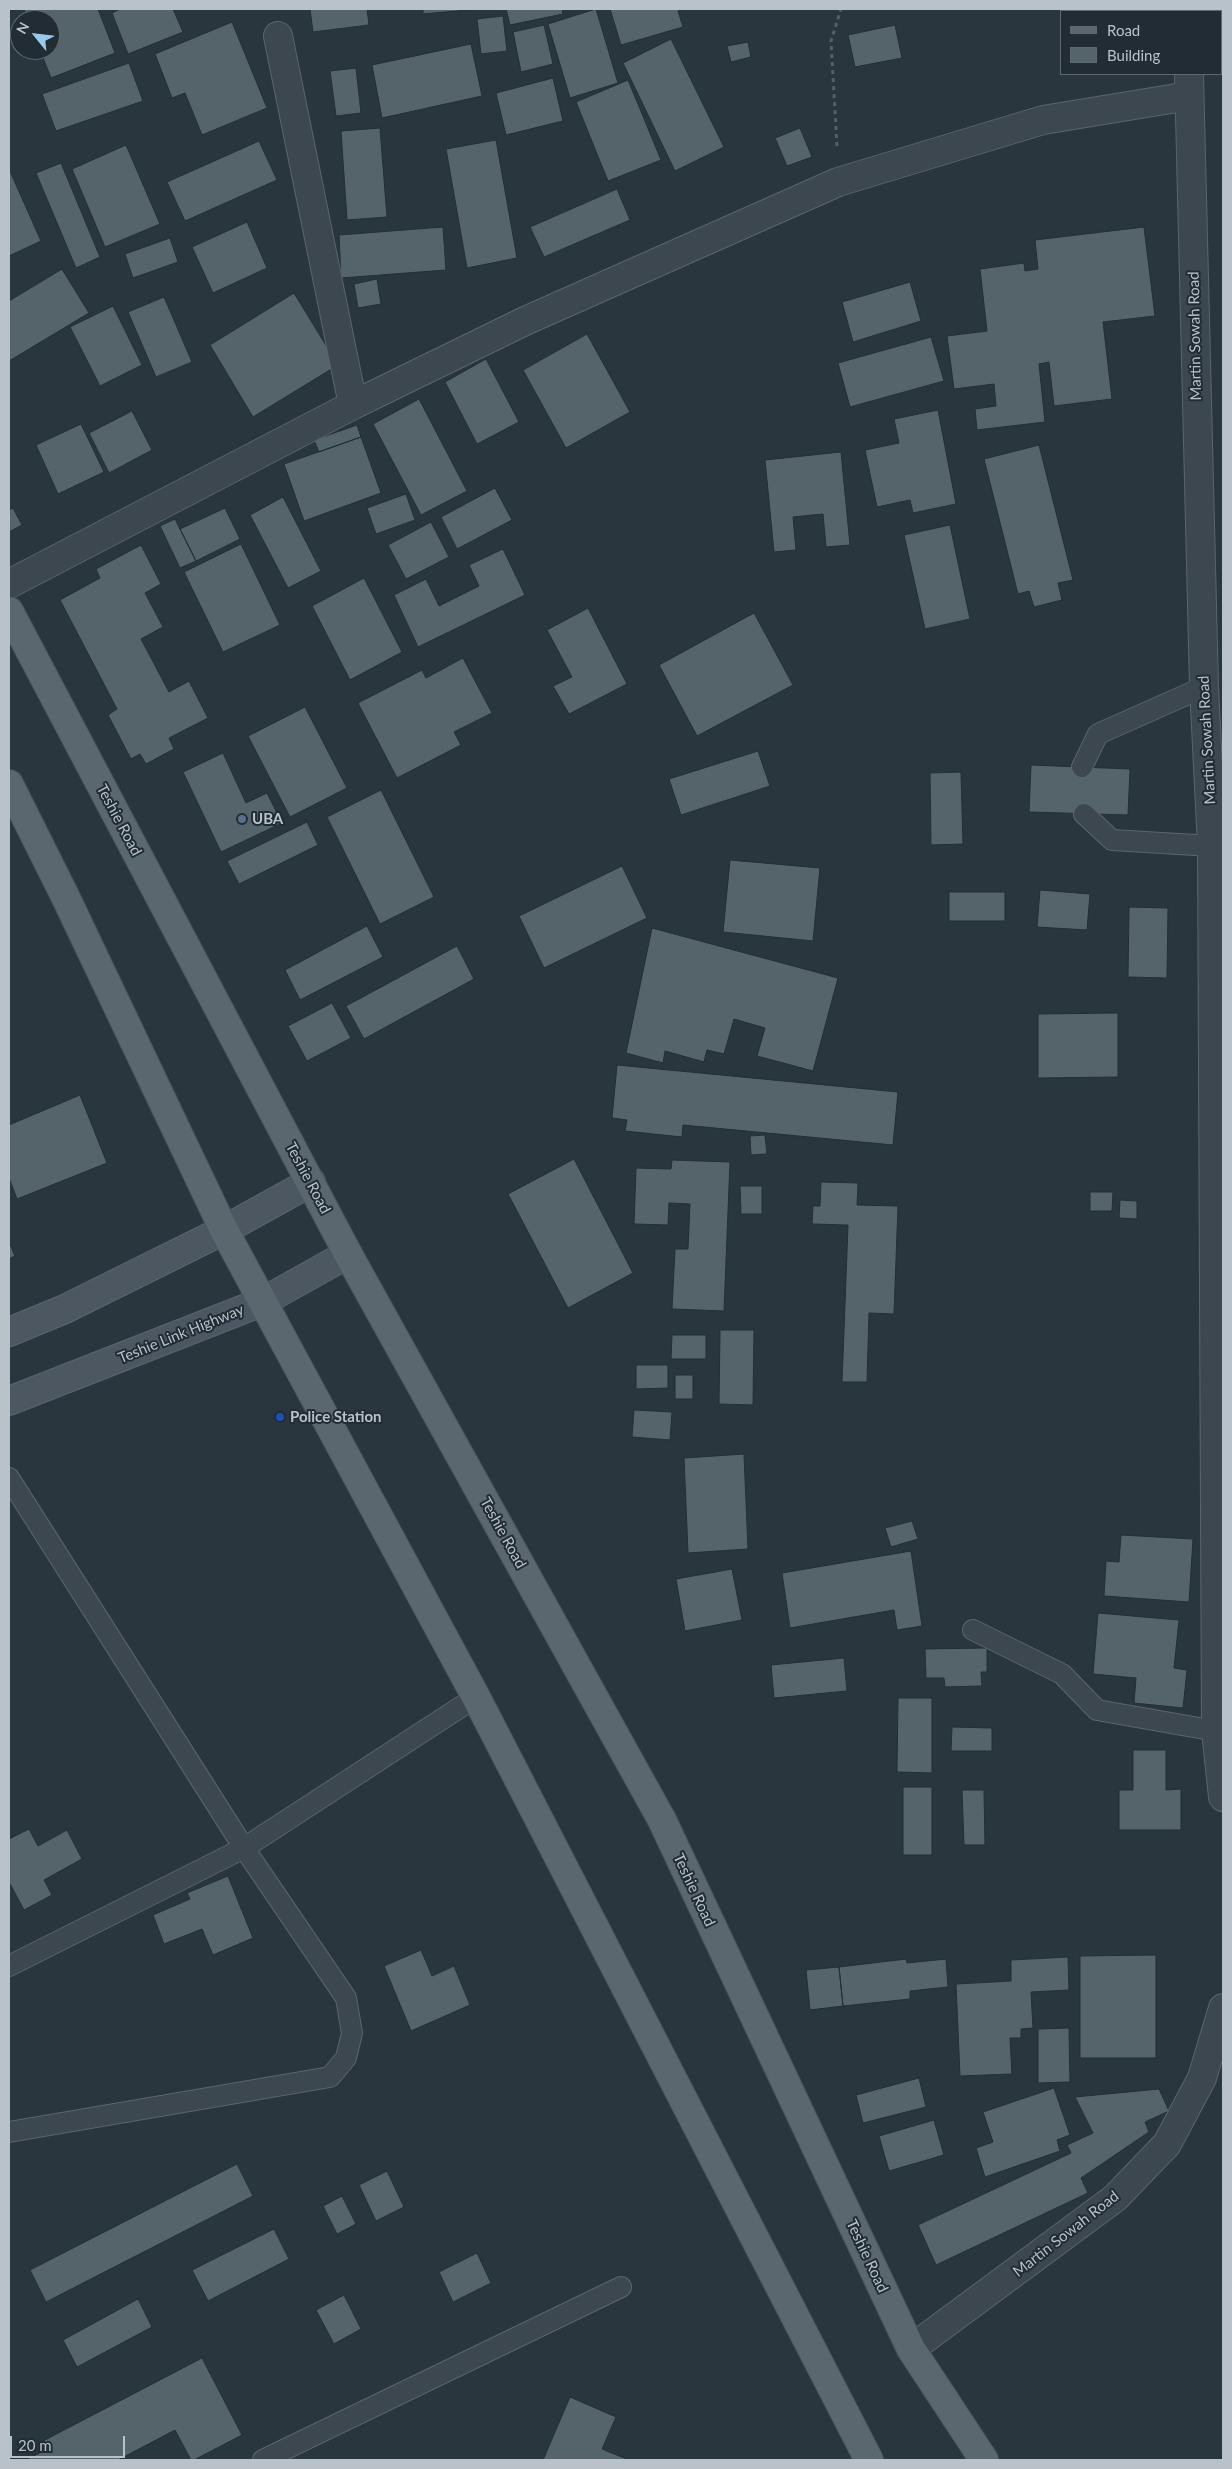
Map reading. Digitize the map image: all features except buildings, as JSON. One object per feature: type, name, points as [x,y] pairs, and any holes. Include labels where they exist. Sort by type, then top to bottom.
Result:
[{"type":"main road","name":"Teshie Road","points":[[9,611],[348,1254],[662,1820],[911,2349],[984,2460]]},
{"type":"main road","points":[[9,784],[65,896],[224,1230],[476,1697],[869,2460]]},
{"type":"main road","points":[[9,1332],[65,1309],[224,1230],[311,1182]]},
{"type":"main road","name":"Teshie Link Highway","points":[[9,1402],[262,1302],[348,1254]]},
{"type":"street","points":[[278,36],[353,405]]},
{"type":"street","points":[[9,584],[353,405],[525,321],[838,182],[1043,120],[1189,85]]},
{"type":"street","name":"Martin Sowah Road","points":[[1189,85],[1204,687],[1212,846],[1216,1732],[1223,1797]]},
{"type":"street","name":"Martin Sowah Road","points":[[911,2349],[1115,2198],[1167,2144],[1202,2078],[1223,2008]]},
{"type":"lane","points":[[1082,767],[1098,734],[1204,687]]},
{"type":"lane","points":[[1084,814],[1112,840],[1212,846]]},
{"type":"lane","points":[[9,1478],[244,1848],[346,1998],[352,2033],[346,2058],[330,2077],[9,2132]]},
{"type":"lane","points":[[973,1630],[1062,1674],[1096,1710],[1216,1732]]},
{"type":"lane","points":[[9,1966],[244,1848],[476,1697]]},
{"type":"lane","points":[[263,2460],[621,2287]]},
{"type":"path","points":[[838,182],[831,41],[841,9]]},
{"type":"place","name":"UBA","points":[[242,819]]},
{"type":"place","name":"Police Station","points":[[280,1417]]}]
